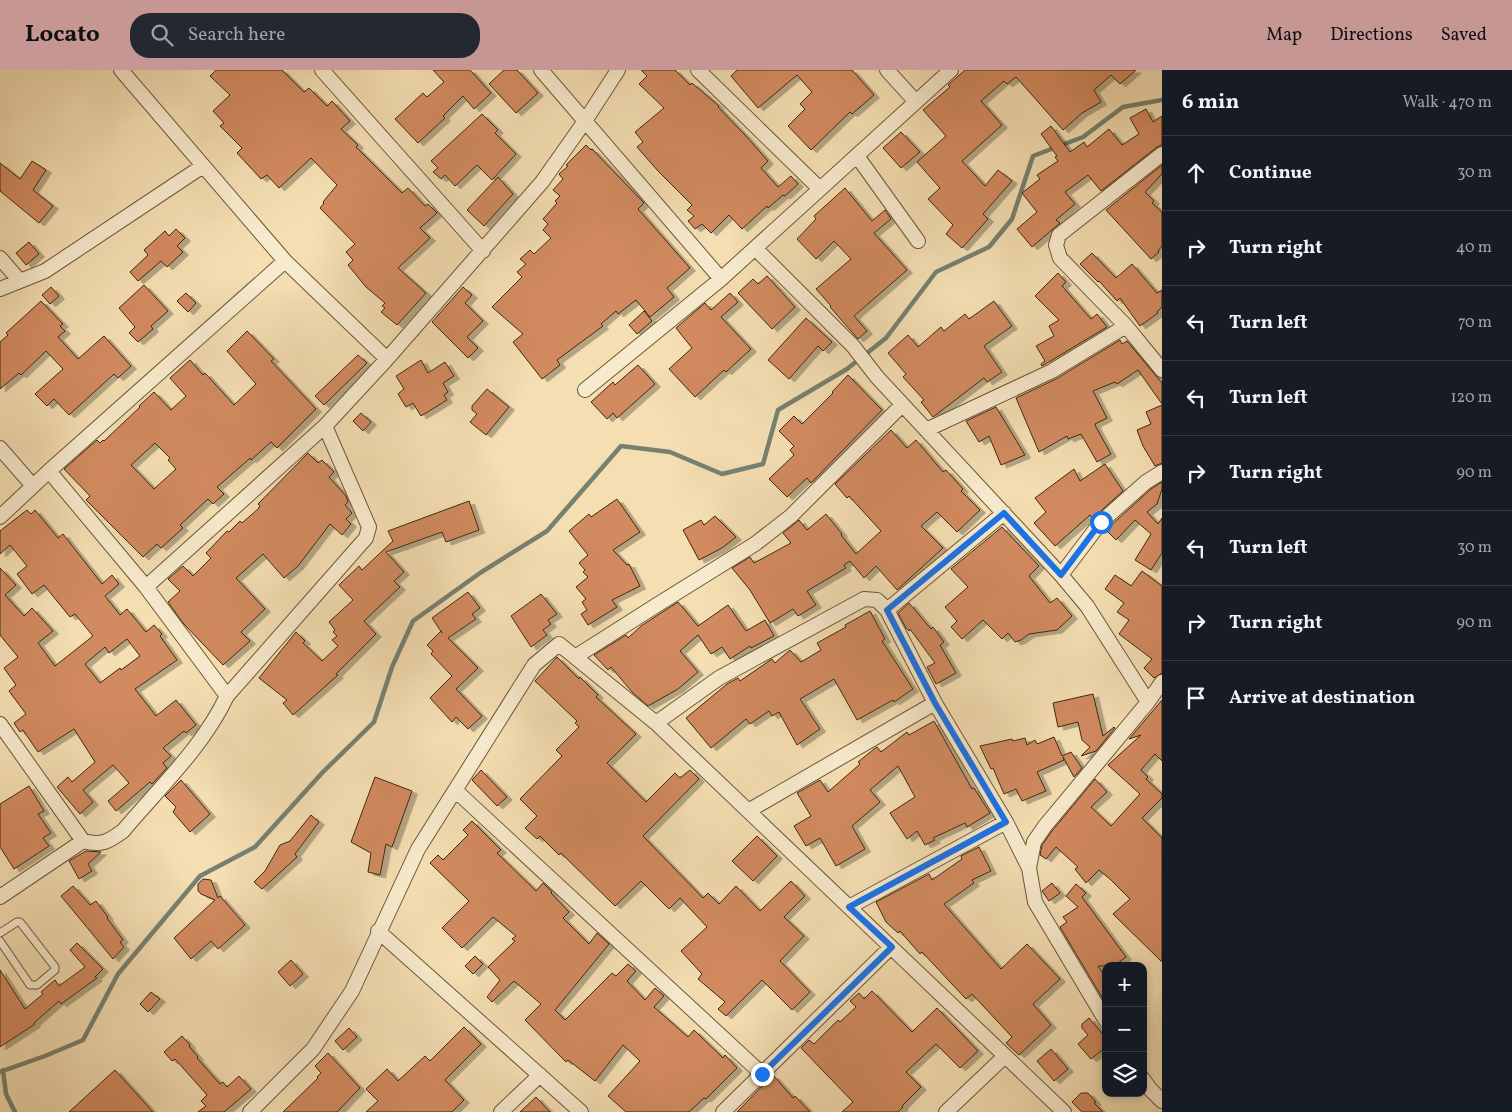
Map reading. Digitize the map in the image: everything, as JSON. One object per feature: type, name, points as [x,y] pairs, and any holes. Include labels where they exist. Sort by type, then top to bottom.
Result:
[{"type":"street","points":[[121,70],[285,261],[387,359]]},
{"type":"street","points":[[322,70],[483,251]]},
{"type":"street","points":[[540,70],[720,279]]},
{"type":"street","points":[[146,587],[325,426],[387,359],[542,182],[618,70]]},
{"type":"street","points":[[698,70],[820,189]]},
{"type":"street","points":[[887,70],[916,102]]},
{"type":"street","points":[[586,390],[720,279],[951,70]]},
{"type":"street","points":[[1162,154],[1059,235],[1056,246],[1060,258],[1126,326],[1162,370]]},
{"type":"street","points":[[857,156],[918,241]]},
{"type":"street","points":[[0,289],[45,271],[203,166]]},
{"type":"street","points":[[755,248],[853,346],[902,405],[1061,575],[1087,606],[1148,702]]},
{"type":"street","points":[[0,258],[19,280]]},
{"type":"street","points":[[0,517],[285,261]]},
{"type":"street","points":[[926,430],[1052,371],[1126,326]]},
{"type":"street","points":[[576,657],[660,602],[755,544],[791,516],[902,405]]},
{"type":"street","points":[[0,724],[83,841],[95,844],[110,840],[123,831],[203,738],[227,696],[366,538],[369,527],[325,426]]},
{"type":"street","points":[[0,448],[33,486]]},
{"type":"street","points":[[49,471],[146,587],[227,696]]},
{"type":"street","points":[[1061,575],[1101,522],[1146,482],[1162,472]]},
{"type":"street","points":[[887,610],[1004,513]]},
{"type":"street","points":[[656,724],[719,678],[864,599],[877,600],[887,610],[935,703],[1009,828],[1030,868]]},
{"type":"street","points":[[250,1112],[313,1049],[352,991],[418,849],[534,665],[559,644],[656,724],[1064,1112]]},
{"type":"street","points":[[1102,1014],[1035,902],[1030,868],[1034,842],[1045,826],[1148,702],[1162,682]]},
{"type":"street","points":[[748,811],[935,703]]},
{"type":"street","points":[[455,790],[762,1074]]},
{"type":"street","points":[[1009,828],[1034,842]]},
{"type":"street","points":[[849,907],[1009,828]]},
{"type":"street","points":[[0,897],[83,841]]},
{"type":"street","points":[[378,932],[581,1112]]},
{"type":"street","points":[[723,1112],[892,947]]},
{"type":"street","points":[[946,1112],[1006,1056]]},
{"type":"street","points":[[501,1112],[540,1075]]},
{"type":"street","points":[[1147,1085],[1162,1101]]},
{"type":"lane","points":[[0,933],[20,922],[55,967],[55,970],[37,985],[30,985],[0,942]]},
{"type":"building","points":[[216,70],[282,70],[304,92],[309,88],[327,106],[332,101],[350,121],[341,129],[358,145],[356,147],[402,193],[408,188],[425,206],[428,204],[437,213],[420,228],[430,238],[398,268],[426,293],[397,325],[381,312],[385,308],[382,306],[385,303],[366,287],[348,265],[353,260],[346,252],[355,244],[320,208],[337,185],[311,158],[279,188],[267,175],[261,179],[237,153],[242,148],[220,126],[224,123],[213,111],[230,95],[210,76]]},
{"type":"building","points":[[433,70],[470,70],[491,93],[474,109],[463,96],[443,116],[445,118],[418,143],[395,119],[423,93],[427,97],[444,82]]},
{"type":"building","points":[[504,70],[517,70],[538,93],[516,113],[489,84]]},
{"type":"building","points":[[641,70],[675,70],[690,85],[692,83],[719,106],[768,161],[761,168],[778,187],[791,176],[798,184],[785,196],[783,195],[768,208],[767,206],[742,229],[729,215],[711,233],[702,224],[695,229],[688,221],[694,216],[687,210],[692,205],[637,147],[643,142],[635,132],[664,108],[639,84],[647,76]]},
{"type":"building","points":[[737,70],[852,70],[874,95],[852,114],[850,112],[811,150],[788,126],[805,109],[800,104],[812,92],[797,75],[758,108],[731,76]]},
{"type":"building","points":[[965,70],[1136,70],[1120,84],[1111,75],[1094,90],[1101,102],[1082,113],[1063,130],[1016,77],[1007,84],[1004,81],[981,101],[1002,125],[962,161],[985,186],[998,170],[1012,181],[983,214],[988,219],[962,248],[946,234],[953,225],[928,199],[940,188],[917,162],[946,136],[923,110],[950,87],[948,85]]},
{"type":"building","points":[[1146,109],[1153,122],[1162,116],[1162,145],[1101,191],[1088,175],[1065,192],[1075,204],[1056,220],[1060,223],[1032,247],[1017,229],[1037,212],[1022,193],[1040,179],[1037,175],[1058,161],[1055,157],[1057,156],[1041,134],[1051,126],[1070,152],[1084,142],[1087,147],[1109,129],[1122,145],[1139,134],[1130,118]]},
{"type":"building","points":[[482,114],[498,130],[495,133],[516,154],[492,180],[477,165],[455,186],[445,175],[441,179],[433,172],[438,168],[431,161]]},
{"type":"building","points":[[901,132],[920,152],[901,168],[883,148]]},
{"type":"building","points":[[586,145],[644,203],[638,209],[690,268],[667,288],[674,297],[650,317],[636,300],[618,314],[616,311],[601,324],[603,326],[557,360],[560,365],[542,379],[513,342],[523,334],[492,307],[522,277],[517,272],[526,264],[520,259],[530,250],[534,254],[551,238],[543,230],[548,224],[543,219],[557,203],[555,201],[560,196],[553,190],[563,179],[559,174]]},
{"type":"building","points":[[32,161],[46,170],[33,190],[53,206],[39,223],[0,191],[0,163],[20,179]]},
{"type":"building","points":[[1162,165],[1162,174],[1145,192],[1154,201],[1152,203],[1162,212],[1162,246],[1159,252],[1151,259],[1106,210]]},
{"type":"building","points":[[498,177],[513,194],[484,226],[467,210]]},
{"type":"building","points":[[845,188],[872,221],[885,210],[891,219],[874,233],[907,270],[854,316],[867,331],[858,339],[816,289],[851,259],[834,241],[816,259],[797,239],[816,219],[814,216]]},
{"type":"building","points":[[176,229],[185,238],[177,246],[183,252],[167,267],[161,261],[138,281],[130,272],[148,255],[144,250],[165,231],[169,236]]},
{"type":"building","points":[[29,242],[39,254],[26,265],[16,253]]},
{"type":"building","points":[[1092,253],[1116,278],[1132,264],[1157,293],[1162,290],[1162,307],[1158,313],[1140,326],[1120,298],[1117,301],[1080,264]]},
{"type":"building","points":[[1058,273],[1066,282],[1062,286],[1091,319],[1097,314],[1107,327],[1042,366],[1041,364],[1045,361],[1036,346],[1054,336],[1049,326],[1059,320],[1035,296]]},
{"type":"building","points":[[767,276],[795,307],[772,329],[738,293],[753,279],[758,284]]},
{"type":"building","points":[[144,285],[168,311],[151,326],[153,329],[138,342],[129,333],[135,327],[119,308]]},
{"type":"building","points":[[51,287],[59,296],[50,304],[42,295]]},
{"type":"building","points":[[463,287],[472,295],[465,303],[483,321],[467,337],[478,348],[468,358],[432,322]]},
{"type":"building","points":[[186,293],[196,303],[188,312],[177,301]]},
{"type":"building","points":[[730,293],[738,302],[721,317],[751,349],[726,372],[724,370],[695,397],[669,369],[692,348],[676,328],[705,303],[711,310]]},
{"type":"building","points":[[41,301],[63,324],[60,326],[65,331],[58,337],[78,359],[104,336],[131,366],[118,378],[114,374],[69,415],[54,399],[47,406],[35,394],[63,369],[46,351],[21,375],[19,373],[0,389],[0,342],[8,335],[6,333]]},
{"type":"building","points":[[994,301],[1012,326],[984,346],[1002,372],[987,382],[984,378],[933,417],[921,402],[924,400],[903,377],[906,374],[888,353],[908,335],[918,347],[941,327],[944,331],[965,314],[969,319]]},
{"type":"building","points":[[644,311],[652,321],[637,334],[629,325]]},
{"type":"building","points":[[806,318],[832,342],[823,351],[818,346],[789,379],[768,360]]},
{"type":"building","points":[[247,331],[274,359],[271,361],[316,409],[277,448],[271,442],[251,460],[250,458],[217,487],[224,494],[213,504],[208,499],[180,525],[183,528],[161,548],[157,544],[143,557],[86,500],[90,496],[64,469],[97,440],[100,443],[104,441],[154,392],[171,410],[186,396],[170,378],[190,360],[203,375],[205,373],[234,405],[256,384],[227,351]],"holes":[[[155,443],[170,458],[168,460],[176,469],[154,489],[131,465]]]},
{"type":"building","points":[[1120,340],[1122,344],[1127,341],[1162,383],[1162,404],[1138,370],[1117,384],[1115,382],[1093,391],[1107,418],[1095,424],[1111,454],[1097,462],[1081,434],[1068,439],[1067,436],[1039,452],[1016,398],[1056,379]]},
{"type":"building","points":[[358,355],[367,363],[324,405],[315,396]]},
{"type":"building","points":[[421,360],[428,373],[445,362],[454,376],[443,383],[448,392],[444,395],[447,400],[421,416],[413,403],[406,407],[398,394],[404,389],[396,376]]},
{"type":"building","points":[[638,365],[655,384],[617,418],[613,413],[607,419],[591,402],[613,382],[615,385]]},
{"type":"building","points":[[848,375],[882,410],[811,483],[807,478],[787,497],[769,479],[794,455],[790,450],[794,446],[779,431],[794,416],[802,424]]},
{"type":"building","points":[[487,389],[509,407],[486,435],[470,422],[477,414],[472,410],[472,406]]},
{"type":"building","points":[[1162,405],[1162,463],[1155,466],[1143,446],[1137,430],[1151,424],[1146,412]]},
{"type":"building","points":[[996,407],[1025,455],[1001,465],[989,436],[979,442],[966,421]]},
{"type":"building","points":[[361,413],[371,422],[363,431],[353,421]]},
{"type":"building","points":[[891,430],[907,448],[916,440],[943,472],[946,470],[963,489],[961,491],[980,510],[957,532],[937,512],[921,526],[943,548],[897,590],[876,566],[864,578],[850,561],[844,565],[846,568],[807,591],[816,605],[798,616],[793,609],[770,623],[750,590],[732,568],[750,557],[754,563],[791,543],[783,533],[799,520],[807,530],[826,514],[856,554],[881,531],[849,496],[847,498],[835,484]]},
{"type":"building","points":[[308,453],[318,463],[322,460],[334,472],[329,477],[346,496],[348,502],[345,505],[352,513],[346,519],[351,524],[342,535],[330,524],[298,566],[284,578],[263,554],[236,578],[265,609],[241,632],[250,641],[223,665],[183,623],[168,602],[180,591],[168,579],[183,566],[193,576],[211,558],[206,553],[227,531],[229,532],[240,521],[242,523],[258,509],[260,506],[258,504]]},
{"type":"building","points":[[1105,464],[1123,491],[1093,518],[1090,515],[1055,546],[1034,523],[1046,512],[1035,498],[1074,469],[1080,481]]},
{"type":"building","points":[[1162,482],[1162,489],[1157,504],[1147,512],[1158,524],[1162,518],[1162,553],[1151,570],[1135,560],[1151,534],[1135,520],[1116,540],[1106,530],[1151,489]]},
{"type":"building","points":[[617,499],[640,532],[613,550],[627,565],[629,564],[640,586],[612,600],[617,607],[588,625],[581,614],[587,610],[582,602],[586,599],[576,587],[588,577],[583,572],[585,570],[579,563],[588,555],[569,531],[589,514],[591,517]]},
{"type":"building","points":[[469,501],[479,530],[446,542],[442,532],[386,552],[404,572],[394,581],[400,587],[364,621],[376,634],[336,674],[338,675],[293,715],[283,703],[287,700],[259,678],[296,632],[305,641],[303,643],[322,661],[338,646],[332,640],[337,636],[329,622],[353,600],[339,585],[359,566],[362,570],[393,541],[388,531]]},
{"type":"building","points":[[27,510],[31,514],[35,510],[58,538],[63,534],[102,584],[112,575],[119,584],[105,596],[120,615],[127,609],[146,632],[154,625],[162,634],[160,636],[177,660],[135,689],[156,716],[176,700],[196,725],[186,733],[184,731],[163,748],[171,756],[163,763],[167,768],[152,784],[150,782],[116,811],[108,801],[129,783],[113,765],[83,790],[93,802],[80,814],[57,787],[68,777],[72,782],[95,762],[74,729],[38,752],[23,730],[20,732],[14,723],[26,714],[9,691],[16,685],[4,668],[18,657],[0,635],[0,568],[16,585],[5,595],[24,616],[32,608],[53,631],[38,643],[55,666],[93,636],[75,614],[70,617],[44,585],[32,594],[17,574],[27,566],[10,545],[0,554],[0,531]],"holes":[[[127,639],[140,656],[100,683],[85,664],[105,647],[109,653]]]},
{"type":"building","points":[[715,516],[736,537],[722,548],[699,560],[683,530],[701,520],[704,525]]},
{"type":"building","points":[[1002,527],[1039,566],[1029,576],[1050,603],[1057,598],[1072,616],[1057,630],[1029,634],[1015,642],[1008,633],[1002,639],[983,620],[962,639],[951,627],[957,621],[945,607],[968,587],[951,569]]},
{"type":"building","points":[[1142,571],[1162,586],[1162,673],[1154,678],[1144,668],[1152,659],[1119,634],[1129,620],[1117,612],[1124,603],[1105,589],[1115,575],[1131,586]]},
{"type":"building","points":[[468,592],[480,608],[472,614],[476,619],[448,638],[478,668],[456,689],[482,716],[468,729],[456,717],[452,722],[430,698],[452,676],[431,654],[433,651],[427,645],[441,631],[432,618]]},
{"type":"building","points":[[541,594],[557,614],[548,620],[551,624],[543,630],[547,635],[531,647],[511,616]]},
{"type":"building","points":[[678,602],[698,626],[728,605],[746,631],[765,620],[774,636],[751,648],[750,646],[730,659],[722,647],[711,654],[698,635],[680,651],[698,672],[678,689],[648,706],[632,692],[611,667],[608,670],[594,655],[626,635],[628,638],[641,626]]},
{"type":"building","points":[[909,603],[931,629],[933,627],[944,642],[940,645],[956,673],[936,684],[927,667],[935,663],[910,629],[909,631],[906,628],[898,613]]},
{"type":"building","points":[[870,611],[885,639],[882,641],[913,689],[894,702],[893,700],[857,720],[834,679],[800,699],[820,729],[797,745],[779,712],[772,716],[769,711],[750,724],[746,719],[711,748],[686,718],[727,684],[738,678],[740,681],[772,659],[775,663],[790,650],[801,662],[821,650],[817,643]]},
{"type":"building","points":[[557,657],[579,679],[580,677],[598,695],[596,697],[636,734],[607,763],[646,802],[675,773],[680,778],[690,770],[699,779],[643,836],[703,898],[708,893],[719,904],[736,886],[760,911],[791,881],[805,896],[784,917],[804,936],[780,961],[810,992],[792,1010],[762,980],[726,1016],[718,1009],[725,1002],[698,979],[702,974],[681,951],[707,927],[680,898],[669,909],[641,881],[615,906],[561,853],[559,855],[540,836],[537,839],[525,828],[537,816],[520,799],[562,756],[556,750],[579,727],[575,723],[577,721],[535,681]]},
{"type":"building","points":[[1093,694],[1103,736],[1115,728],[1096,751],[1081,756],[1090,747],[1082,740],[1078,722],[1058,727],[1053,703]]},
{"type":"building","points":[[1162,700],[1162,761],[1155,754],[1141,770],[1148,777],[1146,779],[1162,794],[1162,798],[1142,818],[1162,838],[1162,962],[1113,914],[1130,899],[1110,879],[1099,870],[1086,883],[1075,869],[1078,867],[1056,847],[1046,859],[1040,855],[1042,845],[1052,831],[1095,779],[1107,792],[1091,807],[1111,826],[1140,794],[1108,765],[1141,735],[1129,739]]},
{"type":"building","points":[[934,721],[972,789],[974,788],[990,813],[967,827],[965,823],[933,838],[935,840],[925,845],[917,831],[907,839],[890,813],[915,797],[898,766],[870,790],[880,802],[852,826],[865,849],[836,866],[820,838],[806,846],[794,826],[811,816],[797,793],[820,780],[828,792],[874,749],[877,747],[881,752],[907,732],[909,735]]},
{"type":"building","points":[[1054,737],[1062,756],[1071,752],[1082,768],[1074,777],[1063,757],[1064,760],[1037,772],[1046,791],[1022,801],[1016,789],[1004,794],[993,768],[991,769],[980,746],[1025,738],[1027,745],[1035,740],[1037,744]]},
{"type":"building","points":[[481,770],[507,797],[497,806],[472,780]]},
{"type":"building","points":[[375,777],[412,791],[392,847],[386,844],[380,875],[368,872],[371,853],[351,842]]},
{"type":"building","points":[[181,780],[210,814],[190,832],[173,812],[176,807],[165,796]]},
{"type":"building","points":[[29,786],[44,811],[38,814],[51,833],[43,838],[49,846],[14,869],[0,847],[0,804]]},
{"type":"building","points":[[311,815],[319,822],[295,854],[297,857],[262,889],[254,882],[265,871],[280,845],[290,841]]},
{"type":"building","points":[[472,821],[501,850],[497,853],[536,891],[543,883],[552,892],[569,912],[563,918],[589,944],[597,933],[609,944],[555,1010],[565,1020],[612,973],[616,976],[628,964],[636,971],[627,981],[645,1000],[655,988],[664,996],[654,1007],[688,1037],[694,1030],[723,1058],[725,1055],[737,1068],[706,1099],[704,1098],[689,1112],[626,1112],[608,1096],[640,1061],[623,1045],[595,1081],[568,1060],[566,1062],[525,1020],[541,1004],[514,981],[492,1002],[487,997],[500,980],[488,967],[515,941],[512,939],[516,936],[493,917],[462,948],[442,928],[469,901],[430,863],[438,855],[443,860],[468,835],[463,830]]},
{"type":"building","points":[[757,836],[777,856],[753,881],[732,861]]},
{"type":"building","points":[[979,847],[991,871],[972,880],[974,883],[944,904],[1001,969],[1027,944],[1060,979],[1033,1004],[1051,1025],[1019,1055],[1006,1043],[1012,1037],[972,994],[966,999],[922,952],[920,954],[900,931],[898,933],[886,922],[876,902],[929,874],[932,880],[962,859],[961,856]]},
{"type":"building","points":[[86,851],[101,852],[88,864],[92,871],[79,879],[69,861]]},
{"type":"building","points":[[203,879],[211,880],[218,898],[220,896],[245,925],[218,949],[211,941],[191,959],[174,938],[215,900],[198,891],[198,884]]},
{"type":"building","points":[[1052,883],[1060,893],[1049,901],[1042,891]]},
{"type":"building","points":[[1076,884],[1086,893],[1082,897],[1126,957],[1119,962],[1102,962],[1102,966],[1098,966],[1102,972],[1102,997],[1060,927],[1067,922],[1063,917],[1078,907],[1066,896]]},
{"type":"building","points":[[73,886],[90,905],[96,901],[123,940],[120,942],[124,947],[113,959],[61,896]]},
{"type":"building","points":[[77,943],[103,969],[95,977],[97,978],[61,1004],[59,1001],[35,1024],[0,1047],[0,970],[25,1009],[43,994],[41,992],[55,980],[59,986],[85,967],[70,950]]},
{"type":"building","points":[[475,956],[483,964],[473,974],[465,966]]},
{"type":"building","points":[[291,960],[303,974],[290,986],[278,972]]},
{"type":"building","points":[[872,991],[912,1032],[937,1008],[978,1051],[960,1068],[936,1044],[906,1072],[921,1087],[898,1112],[842,1112],[853,1102],[801,1048],[809,1040],[814,1044],[838,1020],[840,1022],[856,1007],[850,1001],[859,993],[864,999]]},
{"type":"building","points":[[151,992],[160,999],[148,1012],[140,1004]]},
{"type":"building","points":[[1089,1018],[1102,1033],[1102,1050],[1091,1059],[1078,1044],[1088,1035],[1082,1028],[1082,1024]]},
{"type":"building","points":[[464,1027],[481,1044],[445,1080],[464,1100],[452,1112],[366,1112],[378,1101],[366,1089],[387,1069],[398,1081],[425,1056],[430,1061]]},
{"type":"building","points":[[349,1028],[357,1037],[343,1050],[335,1041]]},
{"type":"building","points":[[182,1036],[190,1045],[197,1058],[220,1084],[223,1082],[227,1087],[239,1076],[251,1089],[224,1112],[198,1112],[206,1106],[201,1101],[207,1095],[175,1059],[172,1061],[164,1052]]},
{"type":"building","points":[[1051,1049],[1068,1069],[1054,1081],[1037,1061]]},
{"type":"building","points":[[328,1053],[360,1088],[337,1112],[283,1112],[318,1078],[321,1073],[315,1066]]},
{"type":"building","points":[[115,1070],[153,1112],[69,1112]]},
{"type":"building","points":[[773,1075],[793,1098],[795,1096],[810,1112],[737,1112]]},
{"type":"building","points":[[1081,1093],[1088,1093],[1103,1112],[1082,1112],[1072,1102]]},
{"type":"building","points":[[536,1097],[550,1112],[520,1112]]},
{"type":"waterway","points":[[0,1072],[83,1040],[118,974],[200,876],[255,847],[322,773],[374,722],[392,667],[413,621],[480,573],[547,531],[621,446],[670,452],[722,474],[763,464],[778,410],[847,369],[886,338],[936,272],[989,247],[1012,219],[1033,156],[1083,137],[1123,107],[1162,100]]},
{"type":"waterway","points":[[3,1070],[6,1094],[15,1112]]},
{"type":"route","points":[[762,1074],[892,947],[849,907],[1006,822],[935,703],[887,610],[1004,513],[1061,575],[1101,522]]}]
